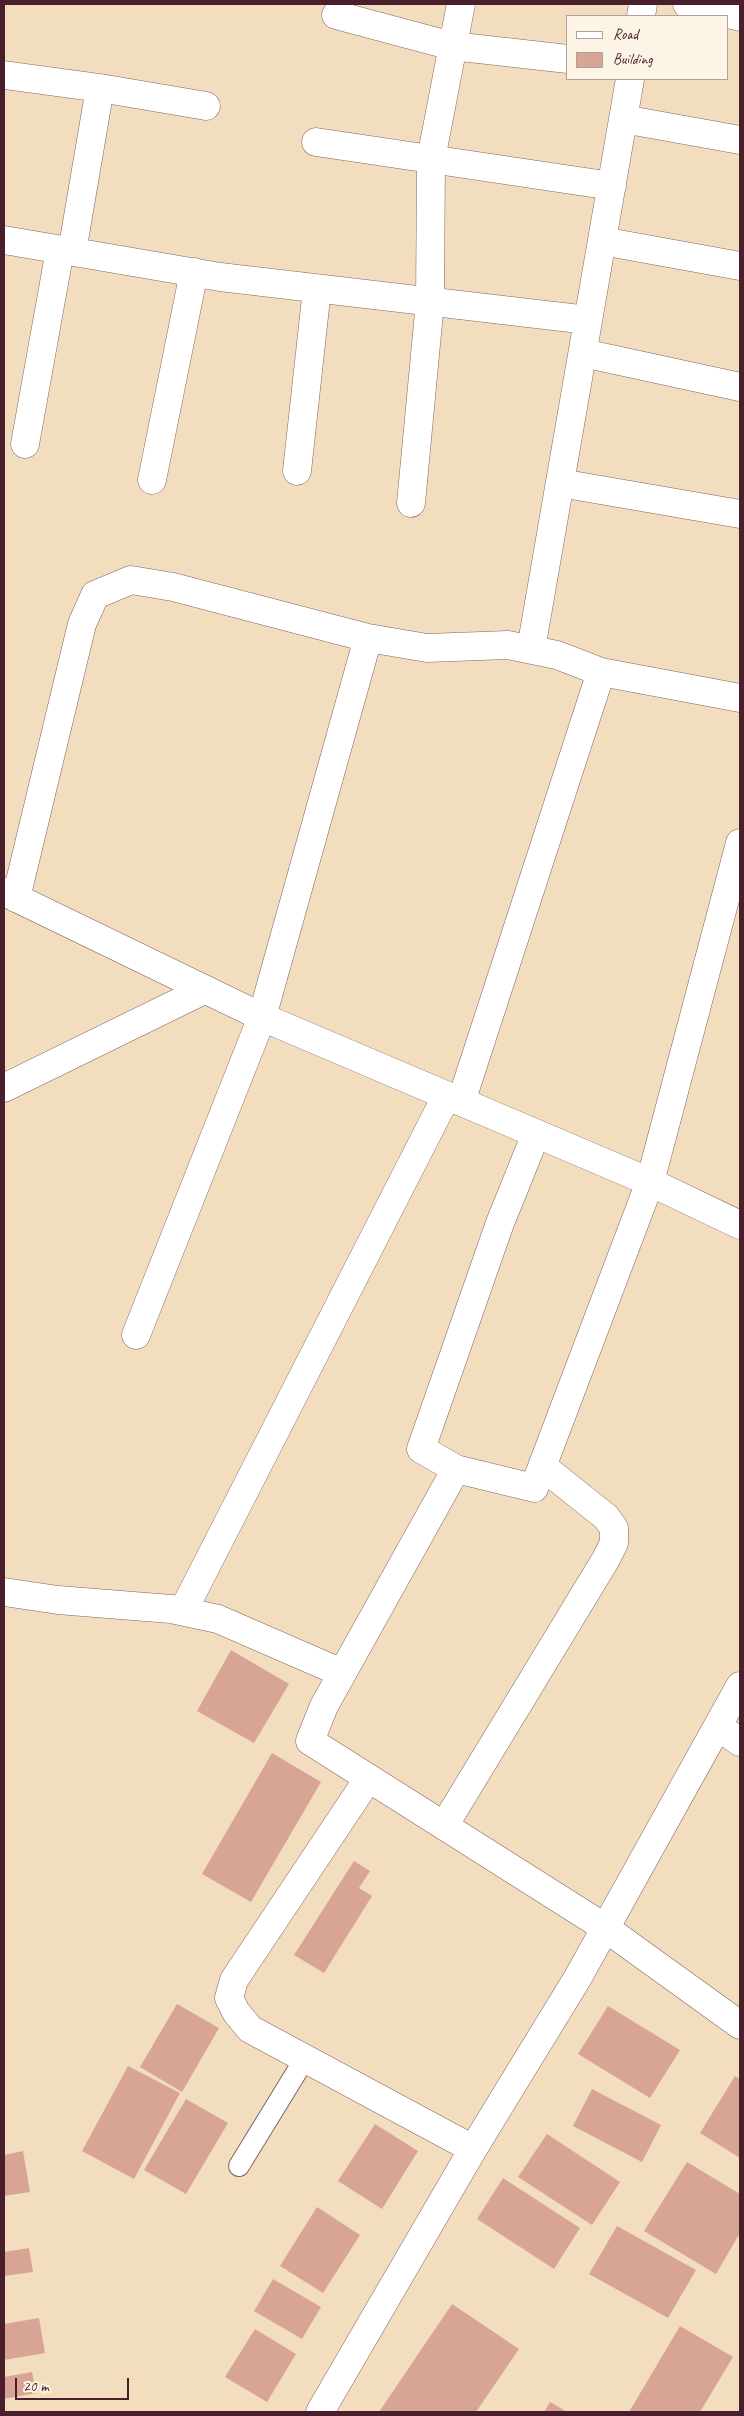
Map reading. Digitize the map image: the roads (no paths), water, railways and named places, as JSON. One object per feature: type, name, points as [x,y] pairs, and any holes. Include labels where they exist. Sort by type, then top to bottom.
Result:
[{"type":"street","points":[[411,503],[430,302],[431,159],[461,4]]},
{"type":"street","points":[[687,4],[740,17]]},
{"type":"street","points":[[336,16],[452,46],[566,59]]},
{"type":"street","points":[[4,75],[100,88],[206,106]]},
{"type":"street","points":[[531,649],[630,80]]},
{"type":"street","points":[[25,444],[100,88]]},
{"type":"street","points":[[623,119],[740,140]]},
{"type":"street","points":[[316,142],[612,186]]},
{"type":"street","points":[[4,240],[194,272],[318,289],[588,320]]},
{"type":"street","points":[[602,241],[740,266]]},
{"type":"street","points":[[152,480],[194,272]]},
{"type":"street","points":[[297,471],[318,289]]},
{"type":"street","points":[[583,353],[740,387]]},
{"type":"street","points":[[560,483],[740,514]]},
{"type":"street","points":[[740,698],[601,672],[557,655],[508,644],[427,648],[368,638],[173,587],[131,580],[95,595],[82,624],[10,895],[262,1017],[650,1182],[740,1225]]},
{"type":"street","points":[[136,1335],[262,1017],[368,638]]},
{"type":"street","points":[[183,1611],[454,1099],[601,672]]},
{"type":"street","points":[[536,1134],[500,1223],[421,1449],[456,1469],[534,1488],[650,1182],[740,842]]},
{"type":"street","points":[[4,1088],[204,990]]},
{"type":"street","points":[[444,1826],[601,1568],[614,1543],[614,1528],[606,1517],[542,1466]]},
{"type":"street","points":[[456,1469],[324,1706],[310,1742],[604,1927],[740,2025]]},
{"type":"street","points":[[4,1592],[58,1600],[183,1611],[218,1619],[342,1673]]},
{"type":"street","points":[[320,2412],[473,2149],[577,1979],[604,1927],[730,1735],[740,1686]]},
{"type":"street","points":[[368,1779],[234,1980],[230,1998],[236,2012],[250,2029],[304,2060],[473,2149]]},
{"type":"lane","points":[[239,2166],[304,2060]]}]
